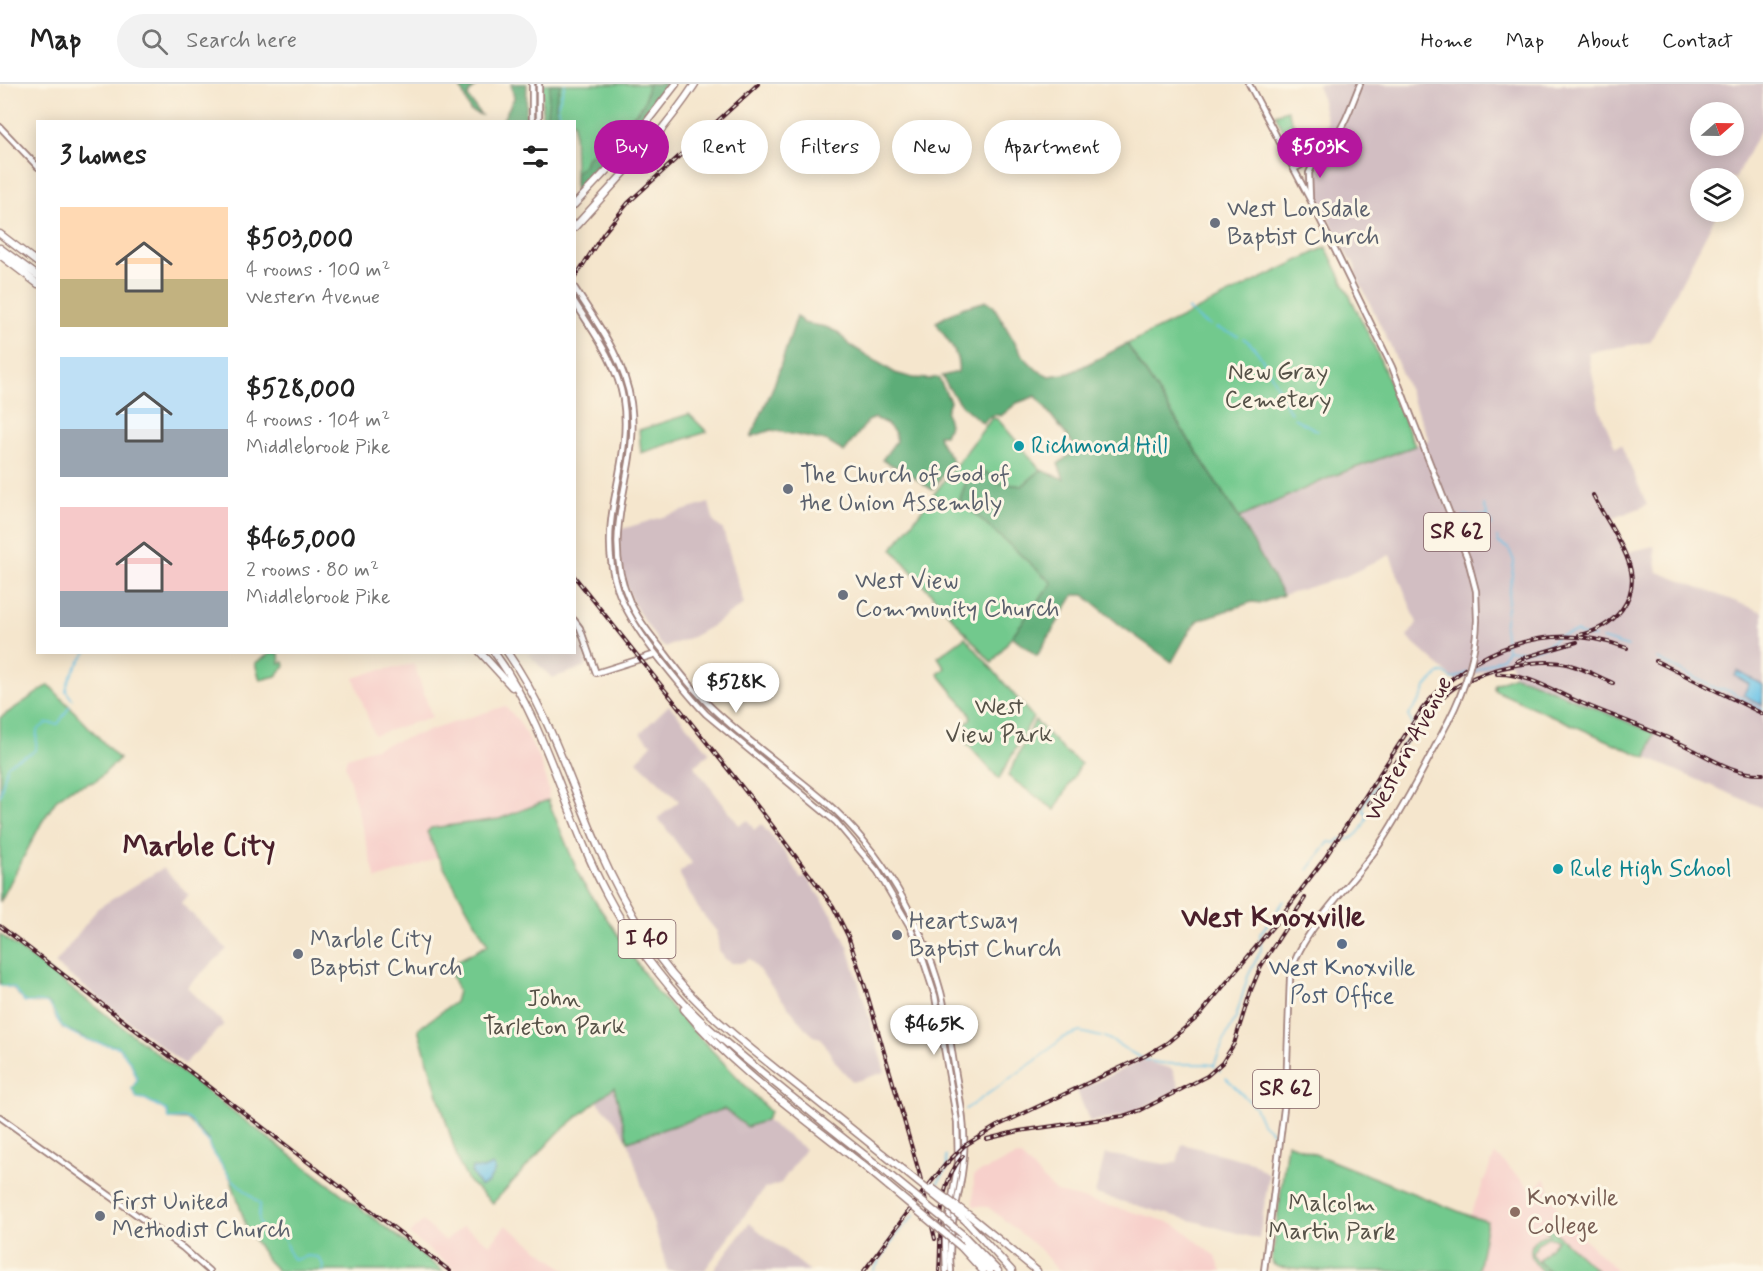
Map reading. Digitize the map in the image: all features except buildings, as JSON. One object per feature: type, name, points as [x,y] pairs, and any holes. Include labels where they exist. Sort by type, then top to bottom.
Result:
[{"type":"highway","points":[[576,203],[622,154],[676,84]]},
{"type":"highway","points":[[576,226],[649,146],[695,84]]},
{"type":"highway","points":[[0,234],[36,261]]},
{"type":"highway","points":[[0,248],[36,275]]},
{"type":"highway","points":[[0,255],[36,282]]},
{"type":"highway","points":[[482,654],[510,684],[534,723]]},
{"type":"highway","name":"I 40","points":[[495,654],[518,689],[534,723],[606,892],[624,926],[651,965],[712,1031],[921,1201],[989,1260],[998,1271]]},
{"type":"highway","name":"I 40","points":[[508,654],[525,678],[543,715],[600,851],[622,896],[650,943],[678,980],[727,1029],[883,1154],[968,1218],[1012,1271]]},
{"type":"highway","points":[[651,965],[675,998],[729,1058],[961,1247],[983,1271]]},
{"type":"highway","points":[[968,1218],[1037,1271]]},
{"type":"highway","points":[[960,1235],[990,1271]]},
{"type":"main road","points":[[532,84],[532,120]]},
{"type":"main road","points":[[539,84],[539,120]]},
{"type":"main road","name":"Western Avenue","points":[[1249,84],[1310,198],[1392,368],[1468,560],[1476,591],[1477,620],[1476,646],[1469,675],[1448,722],[1382,842],[1306,939],[1293,964],[1290,978],[1283,1119],[1264,1271]]},
{"type":"main road","points":[[1294,169],[1329,146],[1343,126],[1360,84]]},
{"type":"main road","points":[[0,127],[36,165]]},
{"type":"main road","points":[[1310,198],[1309,173],[1318,155]]},
{"type":"main road","points":[[576,290],[616,356],[630,395],[633,424],[617,531],[618,564],[624,589],[632,606],[639,619],[696,692],[712,708],[826,802],[867,846],[886,870],[905,901],[931,960],[947,1018],[960,1098],[964,1155],[951,1222],[949,1249],[951,1271]]},
{"type":"main road","points":[[576,305],[610,360],[623,399],[626,424],[609,530],[609,551],[614,581],[624,608],[635,628],[690,698],[706,714],[822,808],[862,851],[898,905],[920,950],[934,996],[957,1122],[958,1155],[945,1240],[946,1271]]},
{"type":"main road","points":[[576,623],[596,673],[664,652]]},
{"type":"main road","points":[[862,851],[867,846]]},
{"type":"main road","points":[[948,1069],[956,1098],[960,1098]]},
{"type":"main road","points":[[0,1117],[183,1248],[209,1271]]},
{"type":"shaded area","points":[[1318,84],[1763,84],[1763,125],[1741,168],[1690,168],[1690,222],[1713,222],[1650,342],[1588,352],[1599,408],[1615,447],[1621,445],[1647,505],[1612,519],[1628,552],[1654,546],[1658,572],[1763,612],[1763,808],[1647,758],[1654,733],[1514,676],[1510,662],[1457,682],[1407,637],[1417,623],[1390,555],[1344,577],[1283,595],[1239,518],[1333,476],[1429,440],[1391,347],[1355,273],[1353,261],[1349,259],[1310,183],[1310,174],[1316,162],[1337,141],[1331,136],[1328,137],[1323,127],[1327,123]]},
{"type":"shaded area","points":[[709,503],[714,522],[723,530],[744,604],[692,637],[665,647],[659,643],[632,602],[622,572],[619,530]]},
{"type":"shaded area","points":[[576,630],[587,663],[585,667],[552,678],[528,654],[576,654]]},
{"type":"shaded area","points":[[414,664],[432,717],[374,735],[354,678],[375,671]]},
{"type":"shaded area","points":[[669,705],[710,753],[694,766],[739,825],[748,820],[754,830],[761,824],[786,854],[801,879],[806,877],[832,914],[848,947],[885,1072],[853,1082],[836,1063],[821,1038],[814,1036],[805,1028],[750,959],[732,963],[725,959],[719,950],[717,932],[698,908],[680,875],[680,872],[692,863],[658,818],[679,801],[637,761],[652,744],[640,733]]},
{"type":"shaded area","points":[[505,706],[519,721],[540,760],[549,791],[548,800],[499,819],[431,828],[427,834],[438,857],[376,879],[345,764],[347,757]]},
{"type":"shaded area","points":[[163,868],[189,895],[181,903],[227,949],[187,987],[224,1024],[184,1064],[55,964],[98,908]]},
{"type":"shaded area","points":[[1142,1060],[1172,1069],[1180,1089],[1129,1114],[1090,1122],[1077,1091]]},
{"type":"shaded area","points":[[614,1086],[628,1141],[615,1121],[597,1101]]},
{"type":"shaded area","points":[[725,1109],[747,1127],[766,1120],[805,1149],[781,1183],[764,1189],[704,1271],[668,1271],[628,1141]]},
{"type":"shaded area","points":[[1182,1144],[1252,1162],[1269,1175],[1259,1239],[1095,1194],[1105,1154],[1164,1164],[1177,1162]]},
{"type":"shaded area","name":"Knoxville College","points":[[1495,1154],[1532,1190],[1545,1178],[1561,1217],[1618,1271],[1478,1271],[1487,1221],[1470,1216]]},
{"type":"shaded area","points":[[1020,1156],[1056,1192],[1151,1217],[1182,1229],[1215,1256],[1222,1271],[1058,1271],[1040,1249],[988,1207],[973,1206],[974,1175]]},
{"type":"shaded area","points":[[423,1221],[445,1241],[463,1226],[490,1244],[506,1225],[567,1271],[456,1271],[409,1234]]},
{"type":"shaded area","points":[[749,1223],[810,1271],[713,1271]]},
{"type":"green space","points":[[459,84],[479,84],[468,97],[481,115],[470,111]]},
{"type":"green space","points":[[511,84],[527,84],[526,120],[503,120],[514,98]]},
{"type":"green space","points":[[543,84],[664,84],[632,120],[594,120],[594,163],[576,183],[576,120],[542,120]]},
{"type":"green space","points":[[550,84],[561,84],[556,102],[558,120],[546,120]]},
{"type":"green space","points":[[649,84],[666,84],[638,120],[626,120],[639,110],[645,101]]},
{"type":"green space","points":[[1287,110],[1296,129],[1285,135],[1275,114]]},
{"type":"green space","points":[[594,152],[594,171],[576,190],[576,172]]},
{"type":"green space","name":"New Gray Cemetery","points":[[1326,247],[1377,352],[1415,446],[1333,476],[1239,518],[1127,344]]},
{"type":"green space","points":[[987,301],[993,305],[1022,355],[1037,370],[1049,376],[1070,373],[1127,344],[1239,518],[1283,595],[1261,603],[1252,602],[1199,620],[1190,630],[1172,662],[1120,625],[1084,595],[1074,595],[1037,656],[1012,636],[1052,583],[960,500],[966,482],[986,472],[999,483],[1022,486],[1041,470],[1064,479],[1058,464],[1077,449],[1036,396],[1017,403],[1001,416],[991,416],[983,423],[959,402],[942,376],[958,372],[958,365],[951,346],[936,322],[961,308]]},
{"type":"green space","points":[[797,316],[803,323],[826,327],[837,332],[850,345],[895,373],[913,378],[938,377],[950,401],[946,412],[949,425],[945,435],[938,435],[953,462],[932,490],[908,473],[882,460],[896,441],[895,433],[887,424],[875,418],[868,421],[844,452],[826,441],[771,430],[751,437],[774,385]]},
{"type":"green space","points":[[689,414],[707,432],[641,453],[639,430]]},
{"type":"green space","points":[[992,418],[1001,423],[1041,470],[1022,486],[999,483],[992,479],[966,482],[960,499],[1052,583],[992,663],[892,549]]},
{"type":"green space","name":"West View Park","points":[[965,637],[1033,717],[999,779],[958,734],[971,718],[968,711],[938,674],[945,668],[938,657]]},
{"type":"green space","points":[[269,654],[279,654],[280,663],[284,662],[285,666],[276,676],[260,680],[255,663]]},
{"type":"green space","points":[[1514,676],[1654,733],[1647,758],[1496,691],[1495,684]]},
{"type":"green space","points":[[49,685],[119,759],[96,781],[71,789],[57,799],[42,822],[0,902],[0,718]]},
{"type":"green space","points":[[1035,720],[1062,749],[1081,764],[1055,810],[1008,776]]},
{"type":"green space","name":"John Tarleton Park","points":[[548,800],[582,882],[656,991],[770,1112],[766,1120],[747,1127],[724,1109],[628,1141],[614,1087],[558,1133],[493,1203],[469,1182],[459,1164],[418,1029],[455,1002],[458,991],[449,968],[459,960],[488,945],[438,857],[427,832],[431,828],[499,819]]},
{"type":"green space","points":[[0,934],[443,1271],[278,1271],[268,1261],[247,1229],[230,1177],[210,1148],[208,1140],[188,1120],[169,1119],[167,1111],[145,1099],[137,1098],[132,1089],[137,1080],[136,1076],[131,1063],[119,1047],[94,1042],[63,1028],[47,1003],[25,1002],[13,988],[0,985]]},
{"type":"green space","name":"Malcolm Martin Park","points":[[1287,1143],[1487,1221],[1478,1271],[1329,1271],[1278,1267],[1273,1264]]},
{"type":"green space","points":[[1545,1224],[1597,1271],[1549,1271],[1538,1261],[1557,1240],[1548,1237],[1538,1243],[1533,1253],[1537,1261],[1548,1271],[1542,1271],[1533,1260],[1531,1249],[1536,1240],[1550,1234],[1543,1227]]},
{"type":"water","points":[[1737,671],[1763,685],[1762,705],[1743,695],[1749,684],[1735,676]]},
{"type":"water","points":[[493,1165],[495,1170],[488,1183],[480,1186],[471,1172],[472,1168],[483,1169]]},
{"type":"waterway","points":[[561,120],[558,104],[565,84]]},
{"type":"waterway","points":[[1188,309],[1210,326]]},
{"type":"waterway","points":[[1216,328],[1238,336]]},
{"type":"waterway","points":[[1243,338],[1251,344],[1264,361],[1291,413]]},
{"type":"waterway","points":[[1294,418],[1318,431]]},
{"type":"waterway","points":[[1484,505],[1492,526]]},
{"type":"waterway","points":[[1463,516],[1487,516]]},
{"type":"waterway","points":[[1472,672],[1502,658],[1507,650],[1504,628],[1514,561],[1509,549],[1499,543],[1497,538]]},
{"type":"waterway","points":[[1507,650],[1534,649],[1547,645],[1557,636],[1577,632],[1583,636],[1595,637]]},
{"type":"waterway","points":[[1602,639],[1628,647]]},
{"type":"waterway","points":[[72,699],[66,691],[67,686],[74,670],[86,654]]},
{"type":"waterway","points":[[1657,659],[1717,689],[1730,691],[1763,710]]},
{"type":"waterway","points":[[1308,870],[1329,842],[1336,843],[1340,839],[1350,839],[1361,829],[1367,815],[1363,810],[1364,803],[1413,731],[1413,725],[1408,716],[1421,699],[1426,687],[1440,673],[1453,679],[1467,673]]},
{"type":"waterway","points":[[0,796],[7,766],[32,753],[36,749],[37,730],[47,723],[58,724],[70,706]]},
{"type":"waterway","points":[[1214,1065],[1236,1017],[1248,976],[1261,950],[1260,934],[1284,901]]},
{"type":"waterway","points":[[0,985],[14,988],[25,1002],[47,1003],[53,1009],[61,1025],[72,1033],[119,1047],[131,1063],[136,1076],[137,1080],[132,1089],[137,1098],[145,1099],[167,1111],[169,1119],[186,1118],[191,1121],[196,1130],[208,1141],[210,1148],[230,1177],[260,1204],[259,1219],[262,1228],[270,1234],[284,1238],[294,1260],[307,1256],[318,1257],[324,1266],[323,1271]]},
{"type":"waterway","points":[[966,1109],[1035,1061],[1064,1037],[1080,1032],[1101,1037]]},
{"type":"waterway","points":[[1104,1037],[1141,1058],[1155,1062],[1206,1064],[1215,1067]]},
{"type":"waterway","points":[[1226,1078],[1255,1107],[1262,1123],[1274,1134]]},
{"type":"waterway","points":[[935,1187],[947,1168],[946,1156]]},
{"type":"waterway","points":[[873,1271],[896,1235],[915,1214]]},
{"type":"railway","points":[[576,276],[603,234],[628,203],[758,84]]},
{"type":"railway","points":[[1579,635],[1592,632],[1614,618],[1628,599],[1631,587],[1631,574],[1625,552],[1593,495]]},
{"type":"railway","points":[[576,579],[762,812],[833,906],[848,936],[866,990],[919,1172],[935,1239]]},
{"type":"railway","points":[[864,1271],[923,1192],[964,1146],[997,1126],[1145,1056],[1167,1043],[1198,1017],[1279,919],[1325,858],[1422,709],[1464,670],[1489,655],[1541,638],[1570,637],[1598,640],[1627,648]]},
{"type":"railway","points":[[1517,661],[1577,642]]},
{"type":"railway","points":[[1656,661],[1763,714]]},
{"type":"railway","points":[[1442,698],[1467,680],[1484,673],[1539,662],[1570,665],[1613,683]]},
{"type":"railway","points":[[1497,674],[1519,677],[1542,684],[1584,704],[1673,740],[1723,765],[1743,772],[1763,774]]},
{"type":"railway","points":[[1369,804],[1420,726]]},
{"type":"railway","points":[[987,1139],[1019,1131],[1123,1116],[1141,1110],[1207,1076],[1222,1063],[1234,1044],[1261,966],[1305,898]]},
{"type":"railway","points":[[0,926],[450,1271]]},
{"type":"railway","points":[[939,1271],[944,1196],[954,1168],[963,1156]]},
{"type":"place","name":"West Lonsdale Baptist Church","points":[[1215,223]]},
{"type":"place","name":"Richmond Hill","points":[[1019,446]]},
{"type":"place","name":"The Church of God of the Union Assembly","points":[[788,489]]},
{"type":"place","name":"West View Community Church","points":[[843,595]]},
{"type":"place","name":"Rule High School","points":[[1558,869]]},
{"type":"place","name":"Heartsway Baptist Church","points":[[897,935]]},
{"type":"place","name":"West Knoxville Post Office","points":[[1342,944]]},
{"type":"place","name":"Marble City Baptist Church","points":[[298,954]]},
{"type":"place","name":"Knoxville College","points":[[1515,1212]]},
{"type":"place","name":"First United Methodist Church","points":[[100,1216]]},
{"type":"district","name":"Marble City","points":[[199,846]]},
{"type":"district","name":"West Knoxville","points":[[1273,917]]}]
